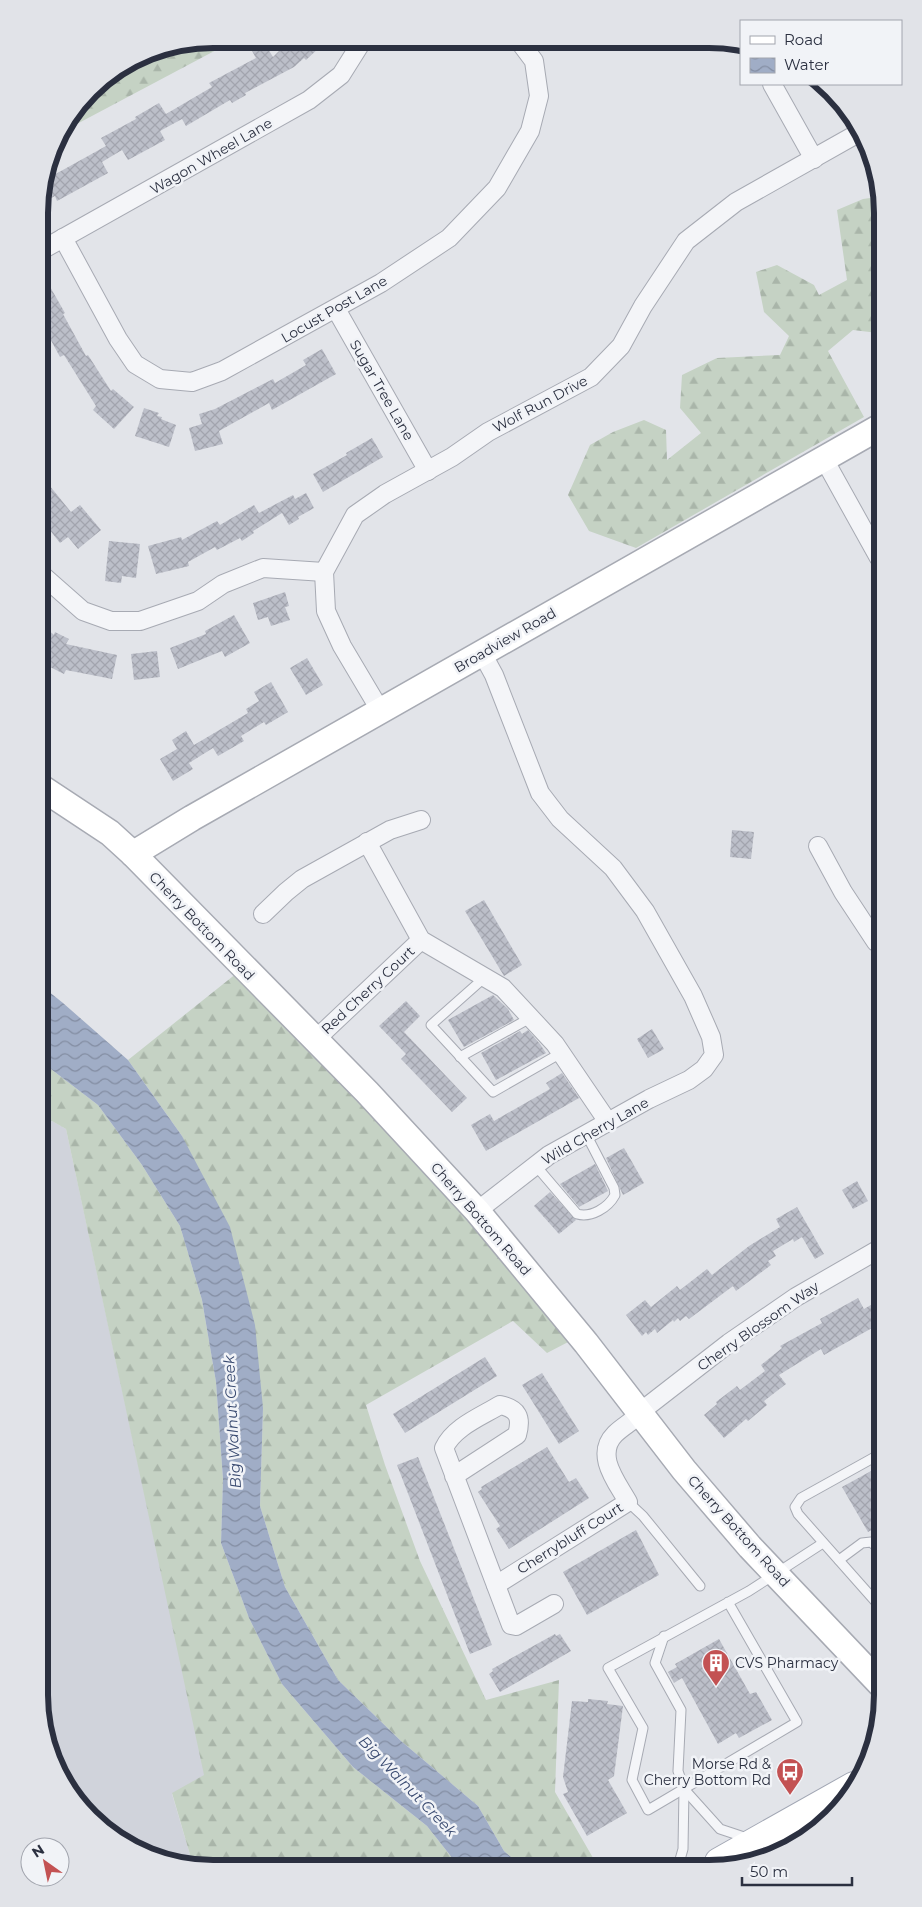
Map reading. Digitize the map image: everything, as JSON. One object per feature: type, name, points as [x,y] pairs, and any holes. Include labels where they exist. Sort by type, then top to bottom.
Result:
[{"type":"main road","name":"Broadview Road","points":[[133,854],[380,710],[874,430]]},
{"type":"main road","name":"Cherry Bottom Road","points":[[48,792],[110,833],[133,854],[367,1092],[477,1211],[586,1343],[684,1470],[750,1547],[874,1677]]},
{"type":"main road","points":[[737,1857],[754,1852],[839,1796]]},
{"type":"street","name":"Wagon Wheel Lane","points":[[48,246],[309,100],[341,75],[358,48]]},
{"type":"street","name":"Locust Post Lane","points":[[63,238],[118,339],[135,364],[160,379],[192,382],[222,371],[381,283],[448,238],[497,188],[530,131],[539,96],[534,61],[524,48]]},
{"type":"street","points":[[773,85],[814,159]]},
{"type":"street","name":"Wolf Run Drive","points":[[324,572],[355,515],[385,494],[428,471],[488,432],[591,378],[621,346],[643,306],[686,241],[736,202],[855,135]]},
{"type":"street","name":"Sugar Tree Lane","points":[[336,309],[428,471]]},
{"type":"street","points":[[824,459],[874,549]]},
{"type":"street","points":[[48,580],[83,611],[111,620],[140,621],[198,601],[223,584],[263,568],[324,572],[326,611],[342,646],[380,710]]},
{"type":"street","name":"Wild Cherry Lane","points":[[477,1211],[549,1155],[649,1099],[689,1080],[704,1069],[714,1055],[711,1037],[693,996],[645,910],[613,868],[560,820],[540,793],[494,675],[482,653]]},
{"type":"street","points":[[263,914],[302,879],[390,830],[421,820]]},
{"type":"street","name":"Red Cherry Court","points":[[368,842],[421,940],[503,988],[532,1017],[561,1053],[608,1122]]},
{"type":"street","points":[[818,846],[843,892],[874,939]]},
{"type":"street","name":"Red Cherry Court","points":[[315,1040],[421,940]]},
{"type":"street","name":"Cherry Blossom Way","points":[[641,1413],[728,1343],[758,1322],[796,1297],[874,1252]]},
{"type":"street","name":"Cherrybluff Court","points":[[496,1585],[628,1502],[606,1459],[607,1445],[614,1434],[641,1413]]},
{"type":"street","points":[[454,1476],[511,1625],[516,1626],[554,1604]]},
{"type":"lane","points":[[484,978],[431,1025],[493,1092],[561,1053]]},
{"type":"lane","points":[[460,1057],[532,1017]]},
{"type":"lane","points":[[536,1166],[577,1214],[585,1216],[608,1205],[615,1195],[614,1188],[586,1134]]},
{"type":"lane","points":[[874,1458],[801,1498],[795,1507],[798,1514],[874,1601]]},
{"type":"lane","points":[[628,1502],[643,1516],[700,1586]]},
{"type":"lane","points":[[838,1560],[862,1543],[871,1542],[874,1545]]},
{"type":"lane","points":[[728,1602],[797,1722],[648,1810],[632,1780],[642,1728],[608,1668],[728,1602],[776,1574],[823,1543]]},
{"type":"lane","points":[[664,1636],[655,1663],[681,1710],[678,1770],[684,1790],[683,1849],[680,1860]]},
{"type":"lane","points":[[684,1790],[720,1829],[754,1852]]},
{"type":"shaded area","points":[[48,1119],[66,1129],[205,1775],[172,1794],[191,1857],[160,1851],[140,1842],[121,1832],[96,1811],[70,1777],[60,1757],[53,1737],[49,1716]]},
{"type":"green space","points":[[202,48],[220,48],[72,127],[96,96],[121,75],[160,56]]},
{"type":"green space","points":[[873,198],[874,333],[853,330],[828,351],[864,417],[636,548],[589,531],[568,495],[590,445],[613,432],[644,420],[666,430],[667,460],[701,433],[680,408],[682,375],[717,358],[780,355],[789,336],[764,312],[756,272],[777,265],[814,285],[819,295],[847,280],[837,210],[863,199]]},
{"type":"green space","points":[[237,973],[425,1169],[572,1340],[547,1353],[513,1321],[366,1405],[385,1465],[420,1561],[486,1700],[559,1680],[555,1792],[594,1860],[514,1860],[504,1851],[478,1806],[401,1741],[338,1680],[285,1587],[260,1506],[263,1408],[182,1136],[128,1060]]},
{"type":"green space","points":[[48,1067],[98,1105],[142,1165],[180,1226],[202,1300],[216,1382],[223,1479],[221,1543],[249,1618],[282,1684],[353,1767],[427,1826],[454,1860],[213,1860],[191,1857],[172,1793],[204,1775],[66,1129],[48,1119]]},
{"type":"water","name":"Big Walnut Creek","points":[[48,991],[128,1060],[182,1136],[230,1227],[255,1325],[263,1408],[260,1506],[285,1587],[338,1680],[401,1741],[478,1806],[504,1851],[514,1860],[454,1860],[427,1826],[353,1767],[282,1684],[249,1618],[221,1543],[223,1479],[216,1382],[202,1300],[180,1226],[142,1165],[98,1105],[48,1067]]},
{"type":"building","points":[[258,48],[267,48],[273,57],[282,48],[319,48],[306,60],[304,58],[294,67],[245,93],[246,95],[232,103],[230,100],[186,126],[182,119],[160,131],[165,140],[128,160],[122,150],[102,162],[108,173],[57,201],[55,196],[48,200],[52,176],[106,146],[101,138],[136,119],[135,117],[159,103],[166,114],[212,87],[209,83],[256,58],[252,51]]},
{"type":"building","points":[[48,286],[65,313],[63,314],[86,356],[88,355],[111,391],[113,389],[134,407],[114,429],[93,410],[96,406],[64,355],[60,357],[48,335]]},
{"type":"building","points":[[322,349],[336,374],[272,410],[269,403],[219,431],[223,444],[195,451],[189,428],[202,424],[199,414],[215,409],[273,379],[275,383],[306,365],[303,360]]},
{"type":"building","points":[[144,408],[159,413],[157,416],[162,417],[161,419],[176,425],[169,447],[135,436]]},
{"type":"building","points":[[372,438],[383,457],[323,492],[313,474]]},
{"type":"building","points":[[48,484],[71,512],[80,505],[101,530],[78,549],[68,537],[60,543],[48,528]]},
{"type":"building","points":[[306,493],[314,508],[298,517],[299,519],[289,525],[282,513],[253,531],[254,533],[242,541],[240,538],[217,550],[215,547],[188,562],[189,566],[156,574],[148,546],[181,537],[182,540],[217,521],[220,525],[254,505],[259,513],[293,495],[295,499]]},
{"type":"building","points":[[109,541],[140,544],[136,578],[122,576],[121,583],[105,581]]},
{"type":"building","points":[[285,592],[289,606],[285,607],[290,620],[271,626],[268,617],[258,620],[253,603]]},
{"type":"building","points":[[234,615],[250,643],[225,657],[222,651],[178,669],[170,648],[206,634],[205,631]]},
{"type":"building","points":[[48,630],[54,635],[55,632],[69,639],[66,644],[117,655],[112,679],[66,670],[64,674],[48,666]]},
{"type":"building","points":[[157,651],[160,677],[134,680],[131,654]]},
{"type":"building","points":[[307,658],[323,685],[306,695],[290,668]]},
{"type":"building","points":[[271,682],[288,712],[266,725],[264,722],[241,736],[244,741],[218,756],[213,748],[189,763],[193,769],[173,781],[160,759],[177,749],[172,740],[186,731],[194,745],[248,713],[246,709],[259,701],[254,692]]},
{"type":"building","points":[[732,830],[754,832],[751,859],[730,857]]},
{"type":"building","points":[[484,900],[522,965],[504,976],[465,911]]},
{"type":"building","points":[[493,995],[508,1009],[514,1020],[464,1047],[448,1020]]},
{"type":"building","points":[[406,1001],[420,1016],[404,1032],[467,1098],[452,1112],[401,1059],[406,1054],[379,1026]]},
{"type":"building","points":[[652,1029],[664,1049],[648,1058],[637,1039]]},
{"type":"building","points":[[528,1030],[546,1053],[496,1080],[481,1053],[520,1031],[522,1034]]},
{"type":"building","points":[[562,1073],[579,1098],[486,1151],[471,1125],[490,1114],[494,1121],[550,1089],[546,1083]]},
{"type":"building","points":[[624,1148],[644,1183],[623,1195],[606,1158]]},
{"type":"building","points":[[595,1164],[608,1191],[579,1207],[560,1184]]},
{"type":"building","points":[[857,1181],[868,1201],[853,1209],[842,1190]]},
{"type":"building","points":[[550,1192],[576,1220],[559,1234],[534,1206]]},
{"type":"building","points":[[797,1207],[824,1254],[815,1259],[802,1237],[794,1242],[793,1239],[773,1251],[776,1256],[768,1261],[771,1265],[736,1291],[733,1286],[689,1319],[686,1316],[680,1321],[678,1318],[674,1322],[673,1320],[657,1333],[655,1329],[648,1335],[646,1332],[642,1336],[626,1315],[645,1300],[651,1307],[677,1286],[680,1290],[707,1269],[712,1275],[749,1246],[780,1227],[776,1219]]},
{"type":"building","points":[[858,1298],[864,1309],[874,1303],[874,1327],[824,1355],[821,1349],[779,1375],[786,1384],[764,1401],[767,1405],[748,1421],[746,1419],[724,1438],[704,1415],[717,1404],[716,1402],[737,1386],[740,1390],[765,1371],[761,1365],[782,1348],[780,1346],[822,1323],[820,1319]]},
{"type":"building","points":[[485,1357],[497,1376],[405,1433],[393,1414]]},
{"type":"building","points":[[542,1373],[579,1431],[559,1444],[522,1385]]},
{"type":"building","points":[[547,1447],[569,1482],[576,1478],[589,1498],[509,1549],[496,1529],[500,1526],[478,1492],[482,1489],[481,1487]]},
{"type":"building","points":[[418,1457],[492,1645],[470,1654],[397,1465]]},
{"type":"building","points":[[874,1469],[874,1529],[868,1532],[842,1487]]},
{"type":"building","points":[[636,1530],[659,1575],[587,1615],[563,1572]]},
{"type":"building","points":[[555,1634],[556,1636],[560,1634],[571,1651],[500,1692],[489,1674],[493,1671],[492,1669]]},
{"type":"building","name":"CVS Pharmacy","points":[[719,1639],[750,1694],[756,1692],[772,1720],[739,1738],[736,1733],[718,1744],[682,1678],[674,1683],[668,1672],[677,1667],[675,1664]]},
{"type":"building","points":[[588,1699],[608,1701],[607,1704],[623,1706],[614,1776],[608,1780],[627,1813],[587,1836],[563,1794],[568,1792],[563,1777],[572,1701],[588,1702]]},
{"type":"place","name":"CVS Pharmacy","points":[[716,1687]]},
{"type":"place","name":"Morse Rd & Cherry Bottom Rd","points":[[790,1796]]}]
